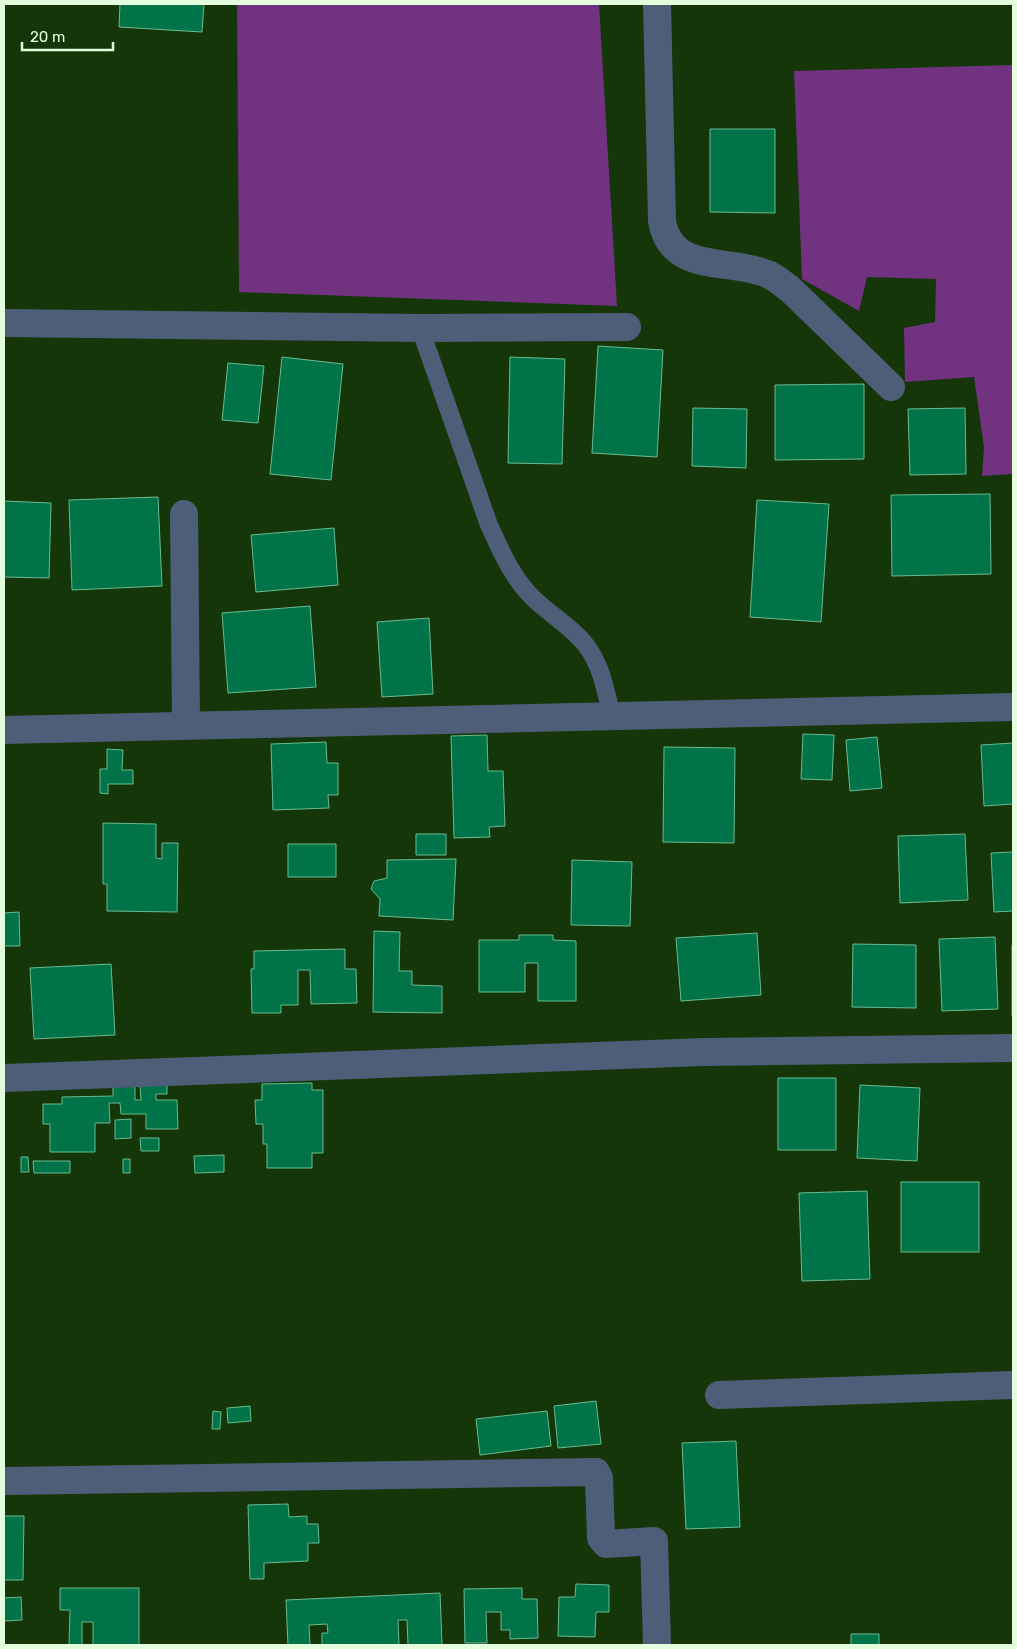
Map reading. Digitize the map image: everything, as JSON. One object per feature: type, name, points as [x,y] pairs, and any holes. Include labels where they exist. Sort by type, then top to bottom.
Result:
[{"type":"street","points":[[657,4],[662,221],[664,233],[670,244],[678,252],[689,258],[750,268],[779,280],[891,387]]},
{"type":"street","points":[[4,323],[420,328],[628,327]]},
{"type":"street","points":[[184,514],[186,726]]},
{"type":"street","points":[[4,730],[1013,707]]},
{"type":"street","points":[[4,1078],[704,1052],[1013,1048]]},
{"type":"street","points":[[720,1395],[1013,1385]]},
{"type":"street","points":[[4,1481],[596,1472],[600,1478],[601,1538],[603,1542],[606,1544],[654,1541],[657,1645]]},
{"type":"lane","points":[[420,328],[489,525],[500,549],[514,575],[531,596],[578,636],[591,652],[600,671],[612,716]]},
{"type":"shaded area","points":[[237,4],[599,4],[617,306],[239,292]]},
{"type":"shaded area","points":[[1013,65],[1013,474],[982,476],[984,447],[974,377],[905,382],[904,328],[935,322],[936,279],[867,277],[859,311],[802,279],[794,71]]},
{"type":"building","points":[[120,4],[204,4],[202,32],[119,27]]},
{"type":"building","points":[[710,129],[775,129],[775,213],[710,212]]},
{"type":"building","points":[[598,346],[663,350],[657,457],[592,453]]},
{"type":"building","points":[[282,357],[343,364],[331,480],[270,474]]},
{"type":"building","points":[[510,357],[565,359],[562,464],[508,463]]},
{"type":"building","points":[[228,363],[264,366],[258,423],[222,420]]},
{"type":"building","points":[[864,384],[864,459],[775,460],[775,385]]},
{"type":"building","points":[[693,408],[747,409],[746,468],[692,466]]},
{"type":"building","points":[[965,408],[966,474],[910,475],[908,409]]},
{"type":"building","points":[[990,494],[991,574],[892,576],[891,495]]},
{"type":"building","points":[[158,497],[162,586],[72,590],[69,500]]},
{"type":"building","points":[[757,500],[829,504],[821,622],[750,617]]},
{"type":"building","points":[[4,501],[51,503],[49,578],[4,577]]},
{"type":"building","points":[[334,528],[338,585],[256,592],[251,535]]},
{"type":"building","points":[[310,606],[316,687],[228,693],[222,613]]},
{"type":"building","points":[[429,618],[433,694],[382,697],[377,622]]},
{"type":"building","points":[[803,734],[834,735],[832,780],[801,779]]},
{"type":"building","points":[[487,735],[488,771],[503,771],[505,826],[489,827],[490,837],[454,838],[451,736]]},
{"type":"building","points":[[877,737],[882,788],[850,791],[846,740]]},
{"type":"building","points":[[326,742],[327,763],[338,763],[338,795],[328,795],[329,808],[273,810],[271,744]]},
{"type":"building","points":[[1013,743],[1013,804],[984,806],[981,745]]},
{"type":"building","points":[[664,747],[735,748],[734,843],[663,842]]},
{"type":"building","points":[[107,749],[123,750],[122,770],[133,770],[133,784],[108,784],[108,794],[100,793],[100,769],[107,769]]},
{"type":"building","points":[[103,823],[156,824],[156,858],[162,859],[162,843],[178,843],[177,912],[107,911],[107,884],[103,884]]},
{"type":"building","points":[[416,834],[446,834],[446,855],[416,855]]},
{"type":"building","points":[[965,834],[968,900],[900,903],[898,836]]},
{"type":"building","points":[[288,844],[336,844],[336,877],[288,877]]},
{"type":"building","points":[[1013,852],[1013,911],[994,912],[991,853]]},
{"type":"building","points":[[456,859],[453,920],[379,916],[380,899],[371,889],[374,881],[387,878],[387,860]]},
{"type":"building","points":[[572,860],[632,862],[630,926],[571,925]]},
{"type":"building","points":[[19,912],[20,946],[4,946],[4,913]]},
{"type":"building","points":[[374,931],[400,932],[399,971],[412,971],[412,985],[442,986],[442,1013],[373,1012]]},
{"type":"building","points":[[757,933],[761,995],[681,1001],[676,938]]},
{"type":"building","points":[[519,935],[553,935],[553,940],[576,941],[576,1001],[538,1001],[538,963],[525,963],[525,992],[479,992],[479,940],[519,940]]},
{"type":"building","points":[[995,937],[998,1009],[942,1011],[939,939]]},
{"type":"building","points":[[853,944],[916,945],[916,1008],[852,1007]]},
{"type":"building","points":[[1013,945],[1013,1016],[1012,1016]]},
{"type":"building","points":[[345,949],[345,969],[356,969],[357,1003],[311,1004],[310,970],[298,970],[298,1005],[281,1005],[281,1013],[252,1013],[251,969],[254,969],[254,951]]},
{"type":"building","points":[[111,964],[115,1035],[34,1039],[30,968]]},
{"type":"building","points":[[778,1078],[836,1078],[836,1150],[778,1150]]},
{"type":"building","points":[[312,1083],[312,1090],[323,1090],[323,1153],[312,1153],[312,1168],[267,1168],[267,1144],[263,1144],[263,1124],[256,1124],[255,1100],[262,1100],[262,1084]]},
{"type":"building","points":[[167,1085],[167,1094],[156,1094],[156,1100],[177,1100],[178,1129],[146,1129],[146,1114],[121,1114],[120,1103],[109,1103],[110,1123],[95,1123],[95,1152],[50,1152],[50,1124],[43,1124],[43,1104],[62,1104],[62,1097],[113,1096],[113,1086],[135,1086],[135,1100],[141,1100],[140,1086]]},
{"type":"building","points":[[860,1085],[920,1088],[917,1161],[857,1158]]},
{"type":"building","points":[[131,1119],[131,1138],[115,1139],[115,1120]]},
{"type":"building","points":[[140,1138],[159,1138],[159,1151],[141,1151]]},
{"type":"building","points":[[224,1155],[224,1172],[195,1173],[194,1156]]},
{"type":"building","points":[[21,1157],[28,1157],[29,1172],[21,1172]]},
{"type":"building","points":[[123,1159],[130,1159],[130,1173],[123,1173]]},
{"type":"building","points":[[33,1161],[70,1161],[70,1173],[34,1173]]},
{"type":"building","points":[[901,1182],[979,1182],[979,1252],[901,1252]]},
{"type":"building","points":[[867,1191],[870,1279],[802,1281],[799,1193]]},
{"type":"building","points":[[596,1401],[601,1444],[558,1448],[554,1406]]},
{"type":"building","points":[[250,1406],[251,1421],[228,1423],[227,1408]]},
{"type":"building","points":[[213,1411],[221,1412],[220,1429],[212,1429]]},
{"type":"building","points":[[547,1411],[551,1446],[480,1455],[476,1419]]},
{"type":"building","points":[[736,1441],[740,1527],[686,1529],[682,1443]]},
{"type":"building","points":[[288,1504],[289,1517],[307,1516],[307,1524],[318,1524],[319,1543],[308,1543],[308,1561],[264,1563],[264,1579],[250,1579],[248,1505]]},
{"type":"building","points":[[4,1516],[24,1516],[23,1580],[4,1580]]},
{"type":"building","points":[[576,1584],[609,1585],[609,1612],[596,1612],[595,1637],[558,1636],[559,1597],[575,1597]]},
{"type":"building","points":[[60,1588],[139,1588],[139,1645],[93,1645],[93,1622],[82,1622],[82,1645],[69,1645],[70,1610],[60,1610]]},
{"type":"building","points":[[522,1588],[522,1599],[537,1599],[538,1638],[510,1639],[510,1630],[501,1630],[501,1612],[486,1612],[487,1643],[465,1643],[464,1589]]},
{"type":"building","points":[[440,1593],[442,1645],[408,1645],[407,1620],[398,1620],[399,1645],[322,1645],[322,1633],[328,1633],[327,1624],[309,1625],[310,1645],[288,1645],[286,1600]]},
{"type":"building","points":[[21,1597],[22,1620],[4,1621],[4,1598]]},
{"type":"building","points":[[851,1634],[879,1634],[879,1645],[851,1645]]}]
